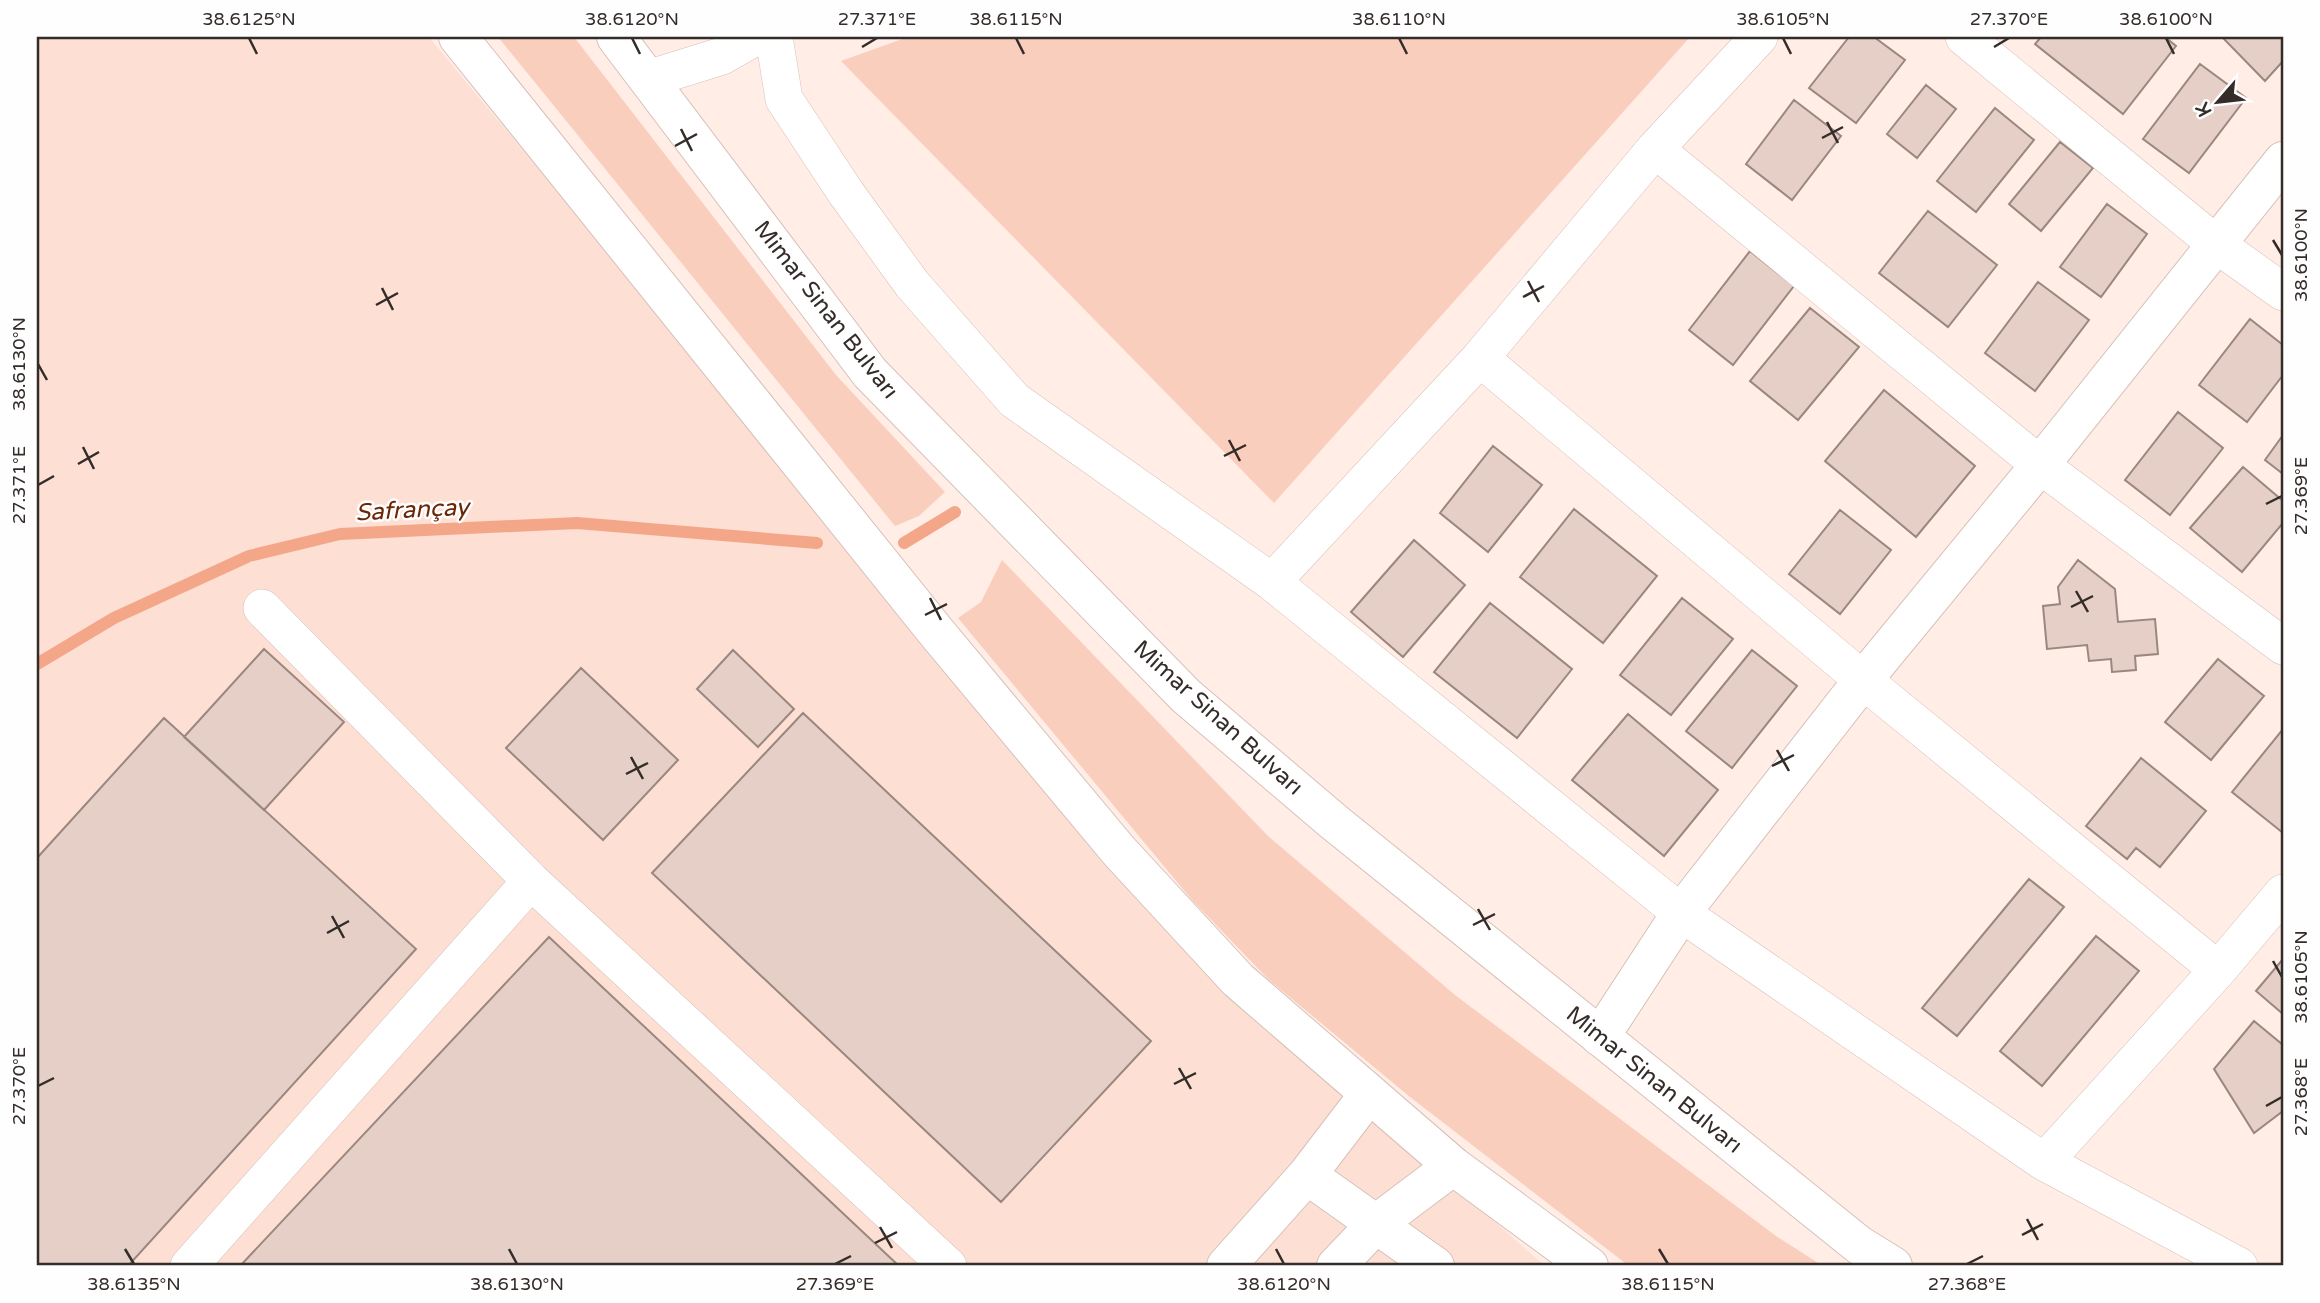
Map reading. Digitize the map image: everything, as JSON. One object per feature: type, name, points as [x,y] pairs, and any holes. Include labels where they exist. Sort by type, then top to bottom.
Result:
[{"type":"main road","points":[[458,37],[937,632],[1119,851],[1238,980],[1453,1166],[1589,1266]]},
{"type":"main road","name":"Mimar Sinan Bulvarı","points":[[616,37],[870,373],[1176,687],[1334,822],[1600,1037],[1859,1244],[1893,1266]]},
{"type":"main road","points":[[1600,1037],[1681,914],[1863,680],[2040,465],[2283,161]]},
{"type":"main road","points":[[1226,1266],[1307,1175],[1369,1094]]},
{"type":"main road","points":[[1336,1266],[1376,1224],[1453,1166]]},
{"type":"main road","points":[[1307,1175],[1435,1266]]},
{"type":"street","points":[[648,79],[722,56],[755,37]]},
{"type":"street","points":[[774,37],[784,99],[811,141],[912,284],[1014,400],[1272,582],[1681,914],[2044,1162],[2239,1266]]},
{"type":"street","points":[[1272,582],[1480,358],[1655,149],[1759,37]]},
{"type":"street","points":[[1964,37],[2216,244],[2283,292]]},
{"type":"street","points":[[1655,149],[2040,465],[2283,646]]},
{"type":"street","points":[[1480,358],[1863,680],[2218,970]]},
{"type":"street","points":[[262,608],[531,881],[948,1266]]},
{"type":"street","points":[[189,1266],[531,881]]},
{"type":"street","points":[[2044,1162],[2218,970],[2283,892]]},
{"type":"shaded area","points":[[37,37],[429,37],[1176,940],[1545,1266],[37,1266]]},
{"type":"shaded area","points":[[498,37],[574,37],[836,375],[945,492],[919,516],[895,526]]},
{"type":"shaded area","points":[[908,37],[1690,37],[1274,503],[841,61]]},
{"type":"shaded area","points":[[1002,560],[1269,837],[1455,995],[1776,1236],[1823,1266],[1629,1266],[1410,1097],[1268,979],[1192,900],[958,618],[981,602]]},
{"type":"building","points":[[1849,37],[1874,37],[1905,60],[1856,123],[1809,88]]},
{"type":"building","points":[[2041,37],[2165,37],[2176,46],[2123,114],[2035,44]]},
{"type":"building","points":[[2224,37],[2283,37],[2283,61],[2265,81]]},
{"type":"building","points":[[2200,64],[2246,98],[2189,173],[2143,139]]},
{"type":"building","points":[[1926,85],[1956,109],[1917,158],[1887,134]]},
{"type":"building","points":[[1794,100],[1841,136],[1792,200],[1746,164]]},
{"type":"building","points":[[1995,108],[2034,140],[1976,212],[1937,181]]},
{"type":"building","points":[[2060,142],[2093,168],[2041,231],[2009,204]]},
{"type":"building","points":[[2107,204],[2147,234],[2101,297],[2060,267]]},
{"type":"building","points":[[1928,211],[1997,265],[1948,327],[1879,273]]},
{"type":"building","points":[[1750,251],[1794,286],[1733,365],[1689,330]]},
{"type":"building","points":[[2038,282],[2089,320],[2035,391],[1985,353]]},
{"type":"building","points":[[1810,308],[1859,347],[1798,420],[1750,381]]},
{"type":"building","points":[[2250,319],[2283,345],[2283,375],[2247,422],[2199,385]]},
{"type":"building","points":[[1884,390],[1975,466],[1916,537],[1825,461]]},
{"type":"building","points":[[2178,412],[2223,448],[2170,515],[2125,480]]},
{"type":"building","points":[[2283,435],[2283,474],[2265,460]]},
{"type":"building","points":[[1493,446],[1542,485],[1488,552],[1440,513]]},
{"type":"building","points":[[2243,467],[2283,501],[2283,523],[2242,572],[2190,528]]},
{"type":"building","points":[[1574,509],[1657,576],[1603,643],[1520,577]]},
{"type":"building","points":[[1840,510],[1891,550],[1840,614],[1789,574]]},
{"type":"building","points":[[1414,540],[1465,585],[1403,657],[1351,612]]},
{"type":"building","points":[[2078,560],[2115,589],[2118,622],[2155,619],[2158,654],[2135,656],[2136,670],[2112,672],[2111,659],[2089,661],[2087,645],[2047,649],[2043,606],[2060,604],[2058,587]]},
{"type":"building","points":[[1682,598],[1733,639],[1671,715],[1620,675]]},
{"type":"building","points":[[1490,603],[1572,669],[1517,738],[1434,672]]},
{"type":"building","points":[[264,649],[344,722],[264,810],[184,737]]},
{"type":"building","points":[[733,650],[794,709],[758,747],[697,689]]},
{"type":"building","points":[[1752,650],[1797,686],[1732,768],[1686,731]]},
{"type":"building","points":[[2218,659],[2264,696],[2211,760],[2165,722]]},
{"type":"building","points":[[581,668],[678,760],[603,840],[506,748]]},
{"type":"building","points":[[803,713],[1151,1041],[1001,1202],[652,873]]},
{"type":"building","points":[[1628,714],[1718,790],[1664,856],[1572,780]]},
{"type":"building","points":[[164,718],[416,949],[128,1266],[37,1266],[37,858]]},
{"type":"building","points":[[2283,729],[2283,833],[2232,792]]},
{"type":"building","points":[[2141,758],[2206,811],[2160,867],[2136,848],[2127,859],[2086,826]]},
{"type":"building","points":[[2029,879],[2064,907],[1957,1036],[1922,1008]]},
{"type":"building","points":[[2096,936],[2139,971],[2042,1086],[2000,1051]]},
{"type":"building","points":[[549,937],[899,1266],[240,1266]]},
{"type":"building","points":[[2283,959],[2283,1014],[2256,991]]},
{"type":"building","points":[[2254,1021],[2283,1045],[2283,1111],[2254,1133],[2214,1069]]},
{"type":"waterway","name":"Safrançay","points":[[904,543],[955,512]]},
{"type":"waterway","name":"Safrançay","points":[[37,664],[114,618],[249,556],[340,534],[577,523],[817,543]]}]
